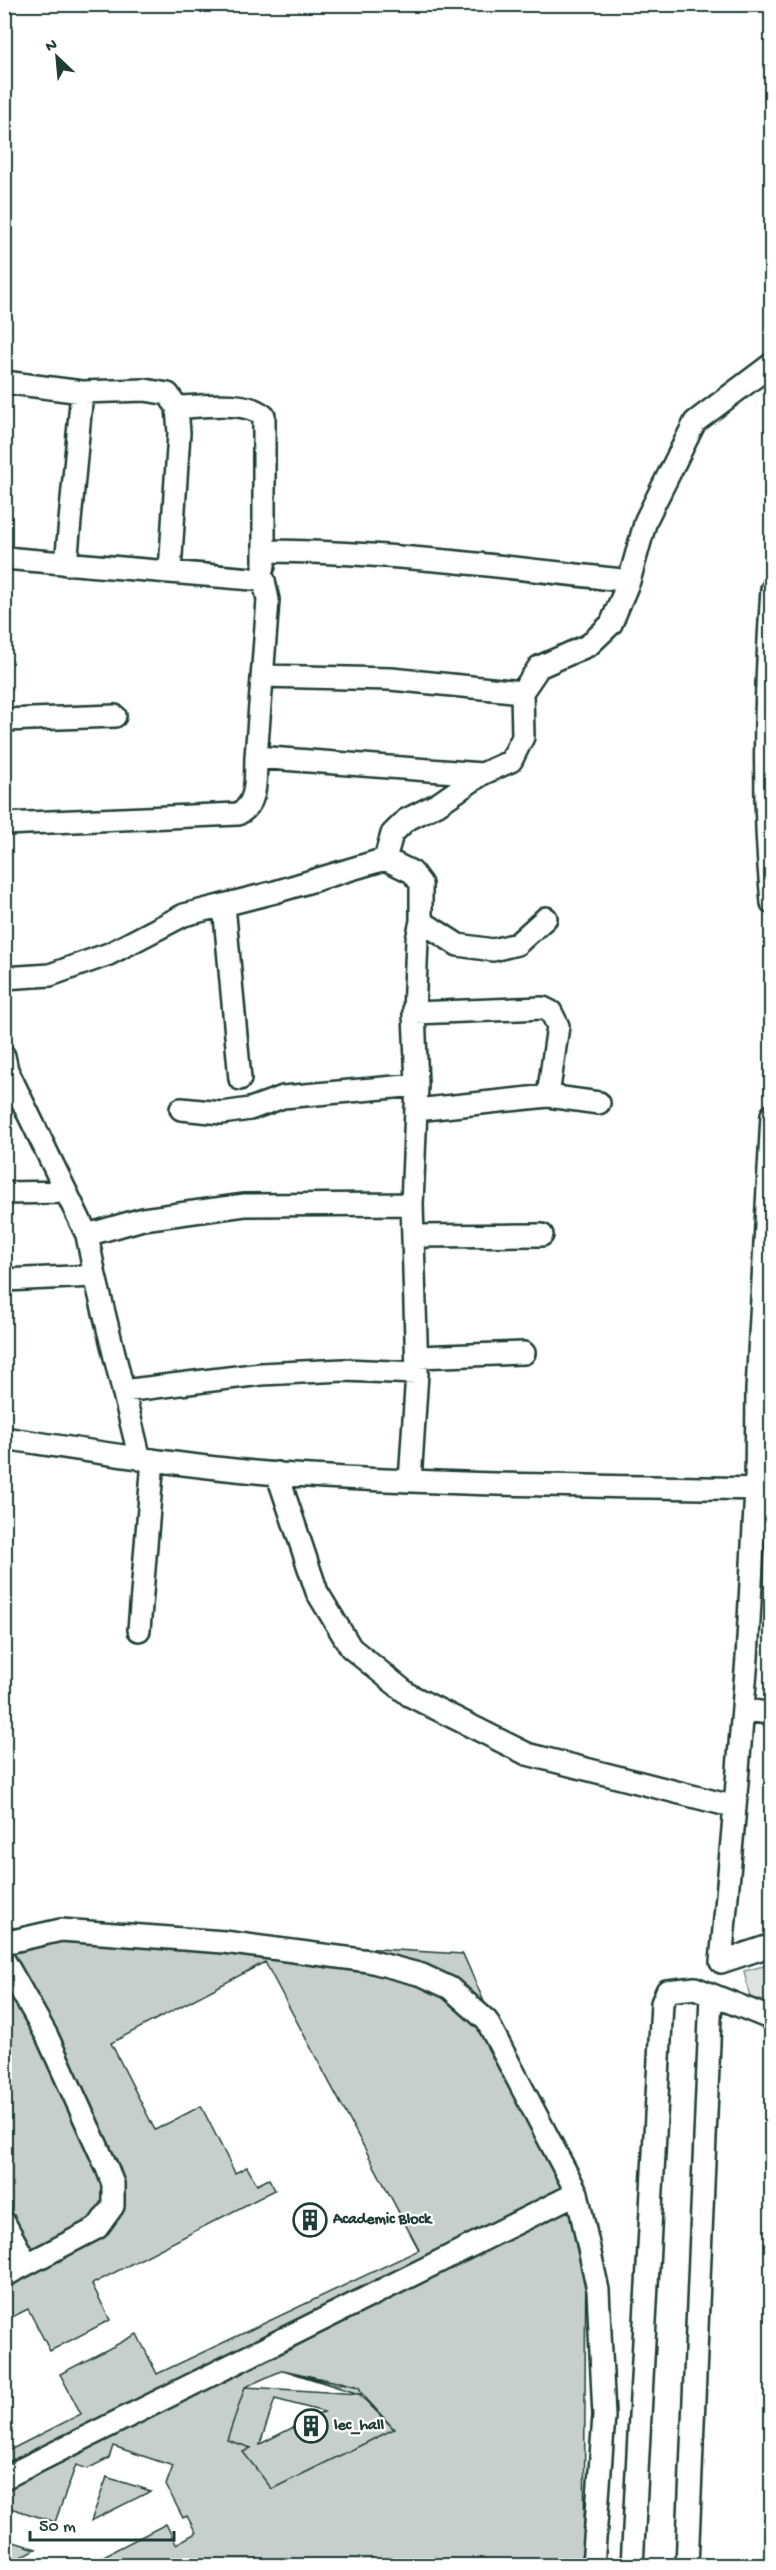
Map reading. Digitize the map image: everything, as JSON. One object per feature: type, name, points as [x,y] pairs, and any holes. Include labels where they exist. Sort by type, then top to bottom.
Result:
[{"type":"street","points":[[385,859],[393,834],[406,820],[438,804],[482,774],[511,761],[523,737],[522,692],[539,667],[589,645],[610,624],[629,581],[646,520],[695,422],[771,364]]},
{"type":"street","points":[[4,382],[82,392],[145,390],[168,394],[177,407],[178,433],[170,571]]},
{"type":"street","points":[[66,564],[82,392]]},
{"type":"street","points":[[4,824],[238,814],[245,811],[254,798],[268,600],[264,580],[264,416],[246,406],[177,407]]},
{"type":"street","points":[[264,551],[339,552],[415,557],[629,581]]},
{"type":"street","points":[[4,558],[264,580]]},
{"type":"street","points":[[771,589],[764,749],[771,903]]},
{"type":"street","points":[[263,676],[391,679],[522,692]]},
{"type":"street","points":[[4,720],[116,716]]},
{"type":"street","points":[[256,757],[482,774]]},
{"type":"street","points":[[4,978],[50,975],[109,954],[184,915],[385,859],[412,872],[421,884],[421,921],[417,940],[414,1013],[417,1085],[412,1204],[415,1236],[417,1365],[410,1481]]},
{"type":"street","points":[[224,905],[240,1079]]},
{"type":"street","points":[[421,921],[458,945],[493,950],[517,944],[546,918]]},
{"type":"street","points":[[414,1013],[543,1008],[551,1012],[558,1026],[548,1096]]},
{"type":"street","points":[[4,1056],[8,1070],[87,1235],[123,1391],[146,1459],[139,1630]]},
{"type":"street","points":[[181,1109],[222,1113],[250,1109],[283,1097],[417,1085]]},
{"type":"street","points":[[416,1110],[548,1096],[599,1102]]},
{"type":"street","points":[[687,2565],[718,1998],[743,1709],[756,1490],[757,1390],[771,1115]]},
{"type":"street","points":[[4,1193],[66,1192]]},
{"type":"street","points":[[87,1235],[143,1219],[244,1205],[412,1204]]},
{"type":"street","points":[[415,1236],[542,1235]]},
{"type":"street","points":[[4,1280],[95,1276]]},
{"type":"street","points":[[123,1391],[261,1374],[417,1365],[524,1353]]},
{"type":"street","points":[[4,1438],[146,1459],[277,1473],[410,1481],[756,1490]]},
{"type":"street","points":[[277,1473],[317,1592],[351,1647],[409,1695],[527,1754],[735,1807]]},
{"type":"street","points":[[743,1709],[771,1714]]},
{"type":"street","points":[[4,1943],[61,1930],[224,1942],[369,1961],[422,1975],[450,1988],[487,2021],[578,2193],[598,2290],[604,2416],[592,2565]]},
{"type":"street","points":[[721,1962],[771,1946]]},
{"type":"street","points":[[4,1960],[47,2036],[108,2168],[113,2184],[113,2206],[97,2228],[4,2276]]},
{"type":"street","points":[[632,2565],[662,2003],[667,1991],[695,1988],[771,2019]]},
{"type":"street","points":[[4,2478],[578,2193]]},
{"type":"street","points":[[4,2222],[27,2264]]},
{"type":"shaded area","points":[[771,1964],[771,2002],[750,1998],[744,1971]]},
{"type":"building","points":[[4,1927],[463,1954],[586,2233],[584,2566],[4,2566]]},
{"type":"building","name":"Academic Block","points":[[265,1962],[419,2250],[157,2374],[137,2334],[60,2374],[81,2414],[4,2453],[4,2321],[28,2309],[50,2351],[110,2320],[92,2284],[275,2190],[269,2179],[257,2185],[247,2167],[235,2173],[201,2106],[155,2130],[111,2043]]},
{"type":"building","name":"lec_hall","points":[[283,2370],[339,2385],[340,2382],[359,2387],[362,2394],[359,2394],[394,2429],[272,2489],[243,2452],[251,2448],[227,2440],[245,2387]],"holes":[[[275,2399],[324,2412],[260,2444]]]},
{"type":"building","name":"lec_hall","points":[[283,2370],[359,2387],[362,2394],[394,2429],[272,2489],[243,2452],[251,2448],[227,2440],[245,2387],[359,2394]]},
{"type":"building","points":[[113,2446],[173,2466],[166,2485],[183,2518],[187,2516],[196,2533],[176,2544],[166,2524],[84,2566],[4,2566],[36,2549],[4,2539],[4,2506],[55,2522],[76,2465],[87,2469],[109,2458]],"holes":[[[107,2477],[151,2491],[91,2521]]]},
{"type":"place","name":"Academic Block","points":[[310,2220]]},
{"type":"place","name":"lec_hall","points":[[311,2426]]}]
